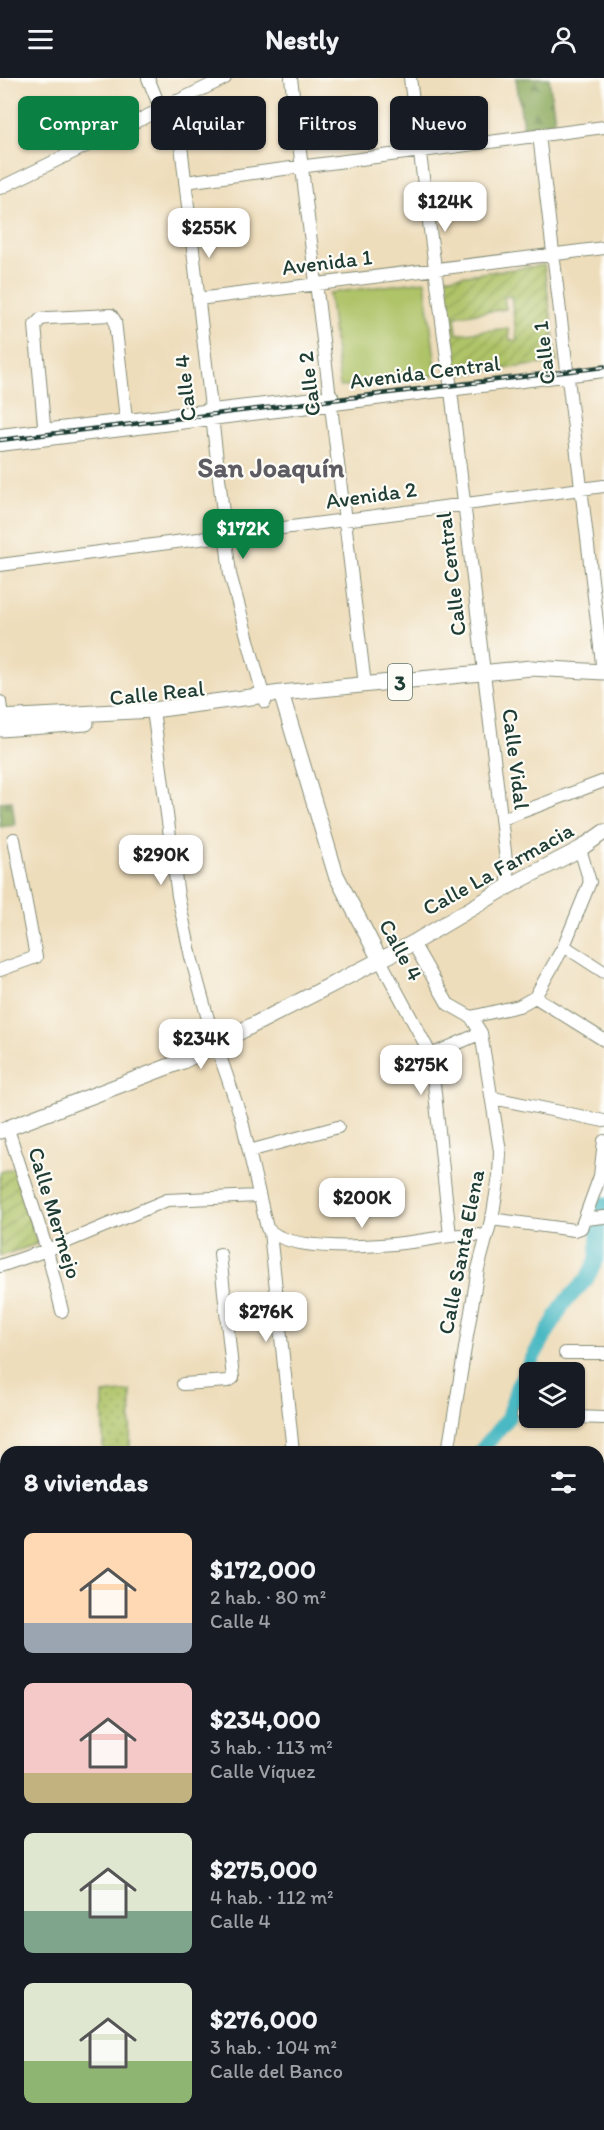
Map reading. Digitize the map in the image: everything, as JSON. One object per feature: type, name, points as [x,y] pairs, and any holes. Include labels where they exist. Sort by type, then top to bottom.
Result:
[{"type":"main road","name":"Calle Real","points":[[1,722],[35,721],[53,725],[153,714],[317,690],[484,673],[558,668],[604,672]]},
{"type":"main road","name":"Calle 4","points":[[282,696],[336,875],[379,958]]},
{"type":"main road","name":"Calle Real","points":[[1,722],[153,714]]},
{"type":"main road","name":"Calle La Farmacia","points":[[4,1130],[162,1070],[216,1044],[379,958],[413,943],[509,886],[580,849],[604,832]]},
{"type":"street","points":[[148,78],[155,96]]},
{"type":"street","points":[[187,96],[225,78]]},
{"type":"street","name":"Calle 2","points":[[291,78],[365,686]]},
{"type":"street","name":"Calle Central","points":[[410,78],[436,270],[484,673]]},
{"type":"street","points":[[0,188],[151,115]]},
{"type":"street","points":[[185,182],[604,127]]},
{"type":"street","name":"Calle 1","points":[[539,135],[604,672]]},
{"type":"street","name":"Calle 4","points":[[181,150],[233,592],[264,699]]},
{"type":"street","name":"Avenida 1","points":[[198,299],[604,248]]},
{"type":"street","points":[[45,434],[35,325],[42,319],[111,315],[115,321],[126,425]]},
{"type":"street","name":"Avenida Central","points":[[567,372],[604,363]]},
{"type":"street","name":"Avenida Central","points":[[0,435],[45,434],[567,372],[604,371]]},
{"type":"street","name":"Avenida Central","points":[[0,444],[45,434]]},
{"type":"street","name":"Avenida 2","points":[[0,565],[604,486]]},
{"type":"street","name":"Calle Vidal","points":[[484,673],[503,819],[509,886]]},
{"type":"street","points":[[0,702],[1,722]]},
{"type":"street","points":[[153,714],[178,896],[191,957],[216,1044],[232,1084],[264,1223],[270,1232],[292,1446]]},
{"type":"street","points":[[503,819],[604,782]]},
{"type":"street","points":[[0,970],[36,957],[14,839]]},
{"type":"street","points":[[471,1017],[519,1006],[536,997],[564,946],[590,882],[580,849]]},
{"type":"street","name":"Calle Santa Elena","points":[[413,943],[447,1004],[471,1017],[481,1033],[493,1098],[493,1120],[500,1151],[499,1176],[461,1361],[457,1404],[449,1446]]},
{"type":"street","points":[[564,946],[604,972]]},
{"type":"street","name":"Calle 4","points":[[379,958],[431,1055],[450,1236]]},
{"type":"street","points":[[536,997],[604,1040]]},
{"type":"street","points":[[431,1055],[481,1033]]},
{"type":"street","points":[[493,1098],[604,1121]]},
{"type":"street","points":[[249,1151],[338,1127]]},
{"type":"street","name":"Calle Mermejo","points":[[4,1130],[47,1250],[62,1311]]},
{"type":"street","points":[[491,1219],[574,1230],[581,1228],[594,1218],[604,1141]]},
{"type":"street","points":[[0,1266],[47,1250],[167,1200],[258,1196]]},
{"type":"street","points":[[270,1232],[292,1242],[311,1244],[394,1244],[450,1236],[485,1236]]},
{"type":"street","points":[[183,1384],[228,1381],[233,1378],[220,1254]]},
{"type":"street","points":[[227,1314],[277,1309]]},
{"type":"street","points":[[565,1353],[604,1353]]},
{"type":"street","points":[[585,1417],[604,1418]]},
{"type":"green space","points":[[516,78],[549,78],[555,121],[523,127]]},
{"type":"green space","points":[[544,265],[557,362],[457,375],[443,278]],"holes":[[[511,296],[517,340],[510,340],[508,328],[457,334],[455,316],[506,309],[504,297]]]},
{"type":"green space","points":[[425,281],[437,375],[340,387],[329,293]]},
{"type":"green space","points":[[12,801],[15,825],[0,827],[0,802]]},
{"type":"green space","points":[[15,1168],[37,1244],[0,1256],[0,1172]]},
{"type":"green space","points":[[131,1391],[130,1446],[103,1446],[103,1394]]},
{"type":"waterway","points":[[485,1446],[508,1418],[517,1387],[564,1303],[586,1280],[597,1259],[598,1222],[604,1204]]},
{"type":"railway","points":[[0,440],[604,367]]},
{"type":"district","name":"San Joaquín","points":[[271,467]]}]
